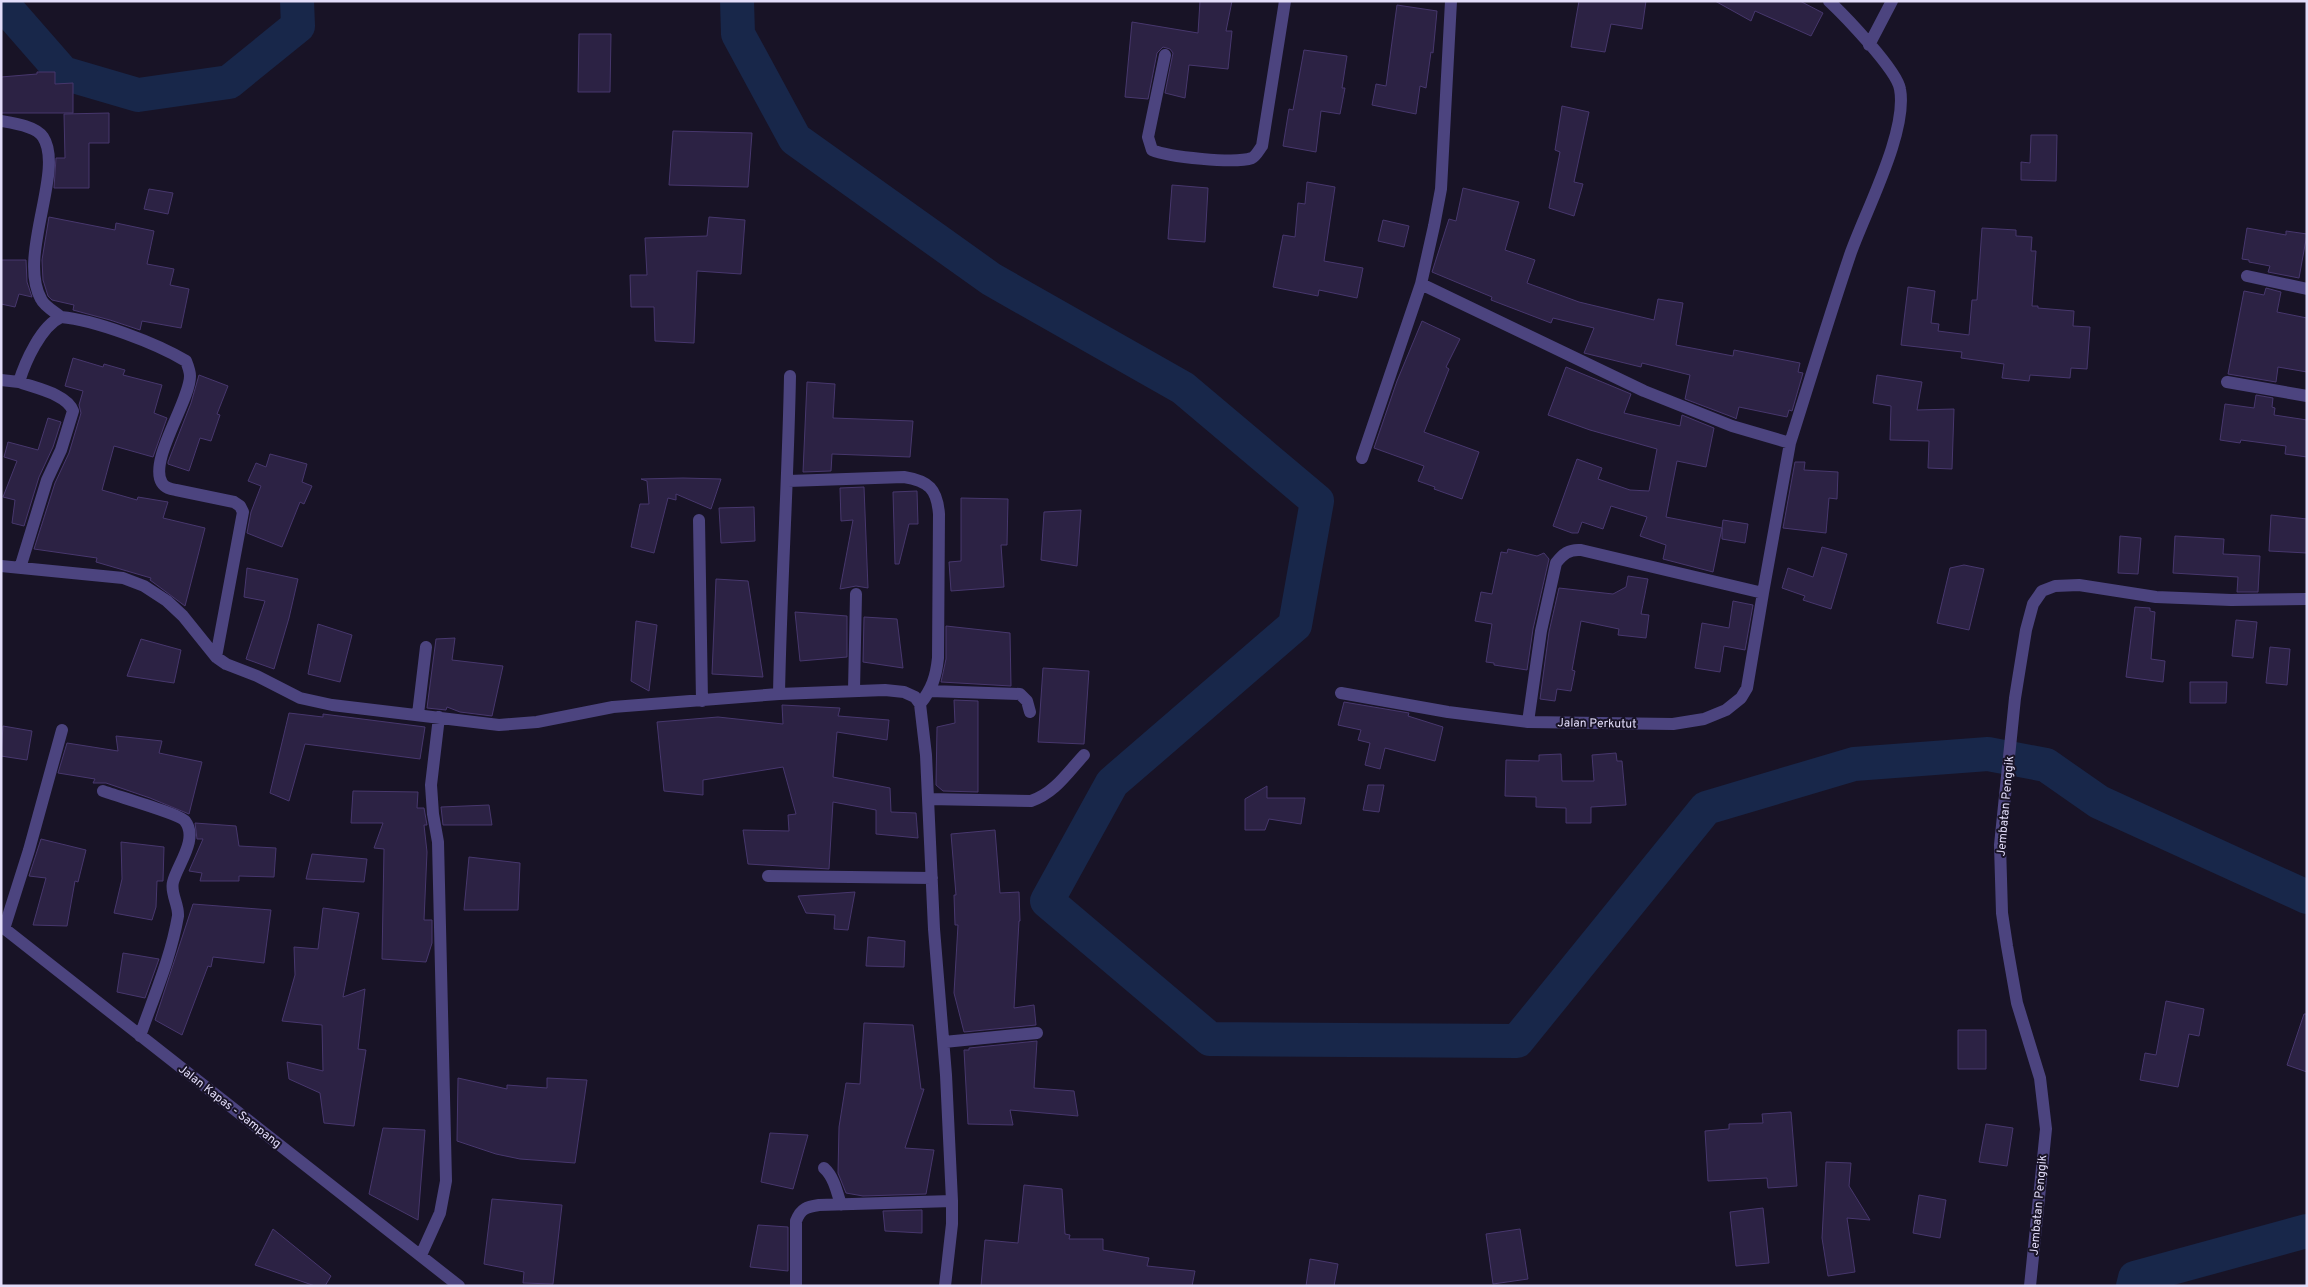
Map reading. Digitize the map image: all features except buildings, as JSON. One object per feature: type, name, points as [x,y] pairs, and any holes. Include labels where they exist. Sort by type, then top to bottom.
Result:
[{"type":"street","points":[[1165,56],[1148,137],[1152,150],[1164,155],[1242,161],[1254,157],[1262,146],[1285,1]]},
{"type":"street","points":[[1362,458],[1421,284],[1441,189],[1451,1]]},
{"type":"street","name":"Jalan Perkutut","points":[[1341,693],[1448,712],[1528,722],[1673,724],[1704,719],[1726,710],[1741,698],[1747,688],[1790,442],[1851,252],[1899,123],[1900,87],[1869,45],[1828,1]]},
{"type":"street","points":[[1869,45],[1892,1]]},
{"type":"street","points":[[1,121],[28,127],[43,137],[46,146],[49,164],[33,267],[41,300],[60,317],[92,324],[129,336],[186,361],[190,378],[163,456],[160,475],[162,483],[168,488],[234,502],[240,506],[243,512],[216,657]]},
{"type":"street","points":[[2247,276],[2307,289]]},
{"type":"street","points":[[1421,284],[1644,391],[1732,426],[1790,442]]},
{"type":"street","points":[[19,382],[24,364],[46,327],[60,317]]},
{"type":"street","points":[[779,694],[781,574],[788,481],[790,376]]},
{"type":"street","points":[[1,380],[19,382],[64,400],[71,405],[73,411],[61,450],[47,480],[20,568]]},
{"type":"street","points":[[2227,382],[2307,396]]},
{"type":"street","points":[[788,481],[904,477],[916,479],[934,491],[938,499],[939,514],[940,611],[937,668],[930,691],[920,704]]},
{"type":"street","points":[[699,520],[702,701]]},
{"type":"street","points":[[1528,722],[1541,630],[1556,563],[1562,554],[1573,550],[1581,550],[1763,593]]},
{"type":"street","points":[[1,566],[123,578],[144,586],[167,601],[183,616],[216,657],[226,664],[257,676],[300,698],[312,702],[474,722],[516,725],[613,708],[779,694],[854,690],[904,692],[915,698],[920,704],[926,754],[936,958],[944,1042],[952,1201],[952,1224],[945,1286]]},
{"type":"street","name":"Jembatan Penggik","points":[[2030,1286],[2046,1129],[2040,1078],[2017,1003],[2002,913],[2000,845],[2012,726],[2026,630],[2034,604],[2042,591],[2055,586],[2079,585],[2156,597],[2231,600],[2307,599]]},
{"type":"street","points":[[854,690],[856,594]]},
{"type":"street","points":[[418,714],[426,647]]},
{"type":"street","points":[[930,691],[1020,694],[1027,701],[1030,712]]},
{"type":"street","points":[[421,1255],[440,1213],[446,1181],[438,842],[431,799],[439,717]]},
{"type":"street","points":[[3,928],[29,850],[62,730]]},
{"type":"street","points":[[928,799],[1032,801],[1041,798],[1053,790],[1084,755]]},
{"type":"street","points":[[103,791],[182,818],[190,830],[188,846],[172,884],[174,902],[178,913],[168,958],[140,1036]]},
{"type":"street","points":[[768,876],[932,878]]},
{"type":"street","name":"Jalan Kapas - Sampang","points":[[3,928],[459,1286]]},
{"type":"street","points":[[944,1042],[1037,1033]]},
{"type":"street","points":[[824,1168],[829,1172],[836,1187],[841,1205]]},
{"type":"street","points":[[796,1286],[796,1220],[800,1212],[806,1207],[952,1201]]},
{"type":"waterway","points":[[1,2],[63,73],[138,95],[229,82],[298,26],[297,1]]},
{"type":"waterway","points":[[737,1],[738,34],[795,139],[991,279],[1183,388],[1317,501],[1295,625],[1112,783],[1047,901],[1210,1039],[1517,1041],[1706,808],[1854,764],[1988,754],[2046,765],[2099,802],[2307,897]]},
{"type":"waterway","points":[[2133,1286],[2135,1278],[2307,1231]]}]
